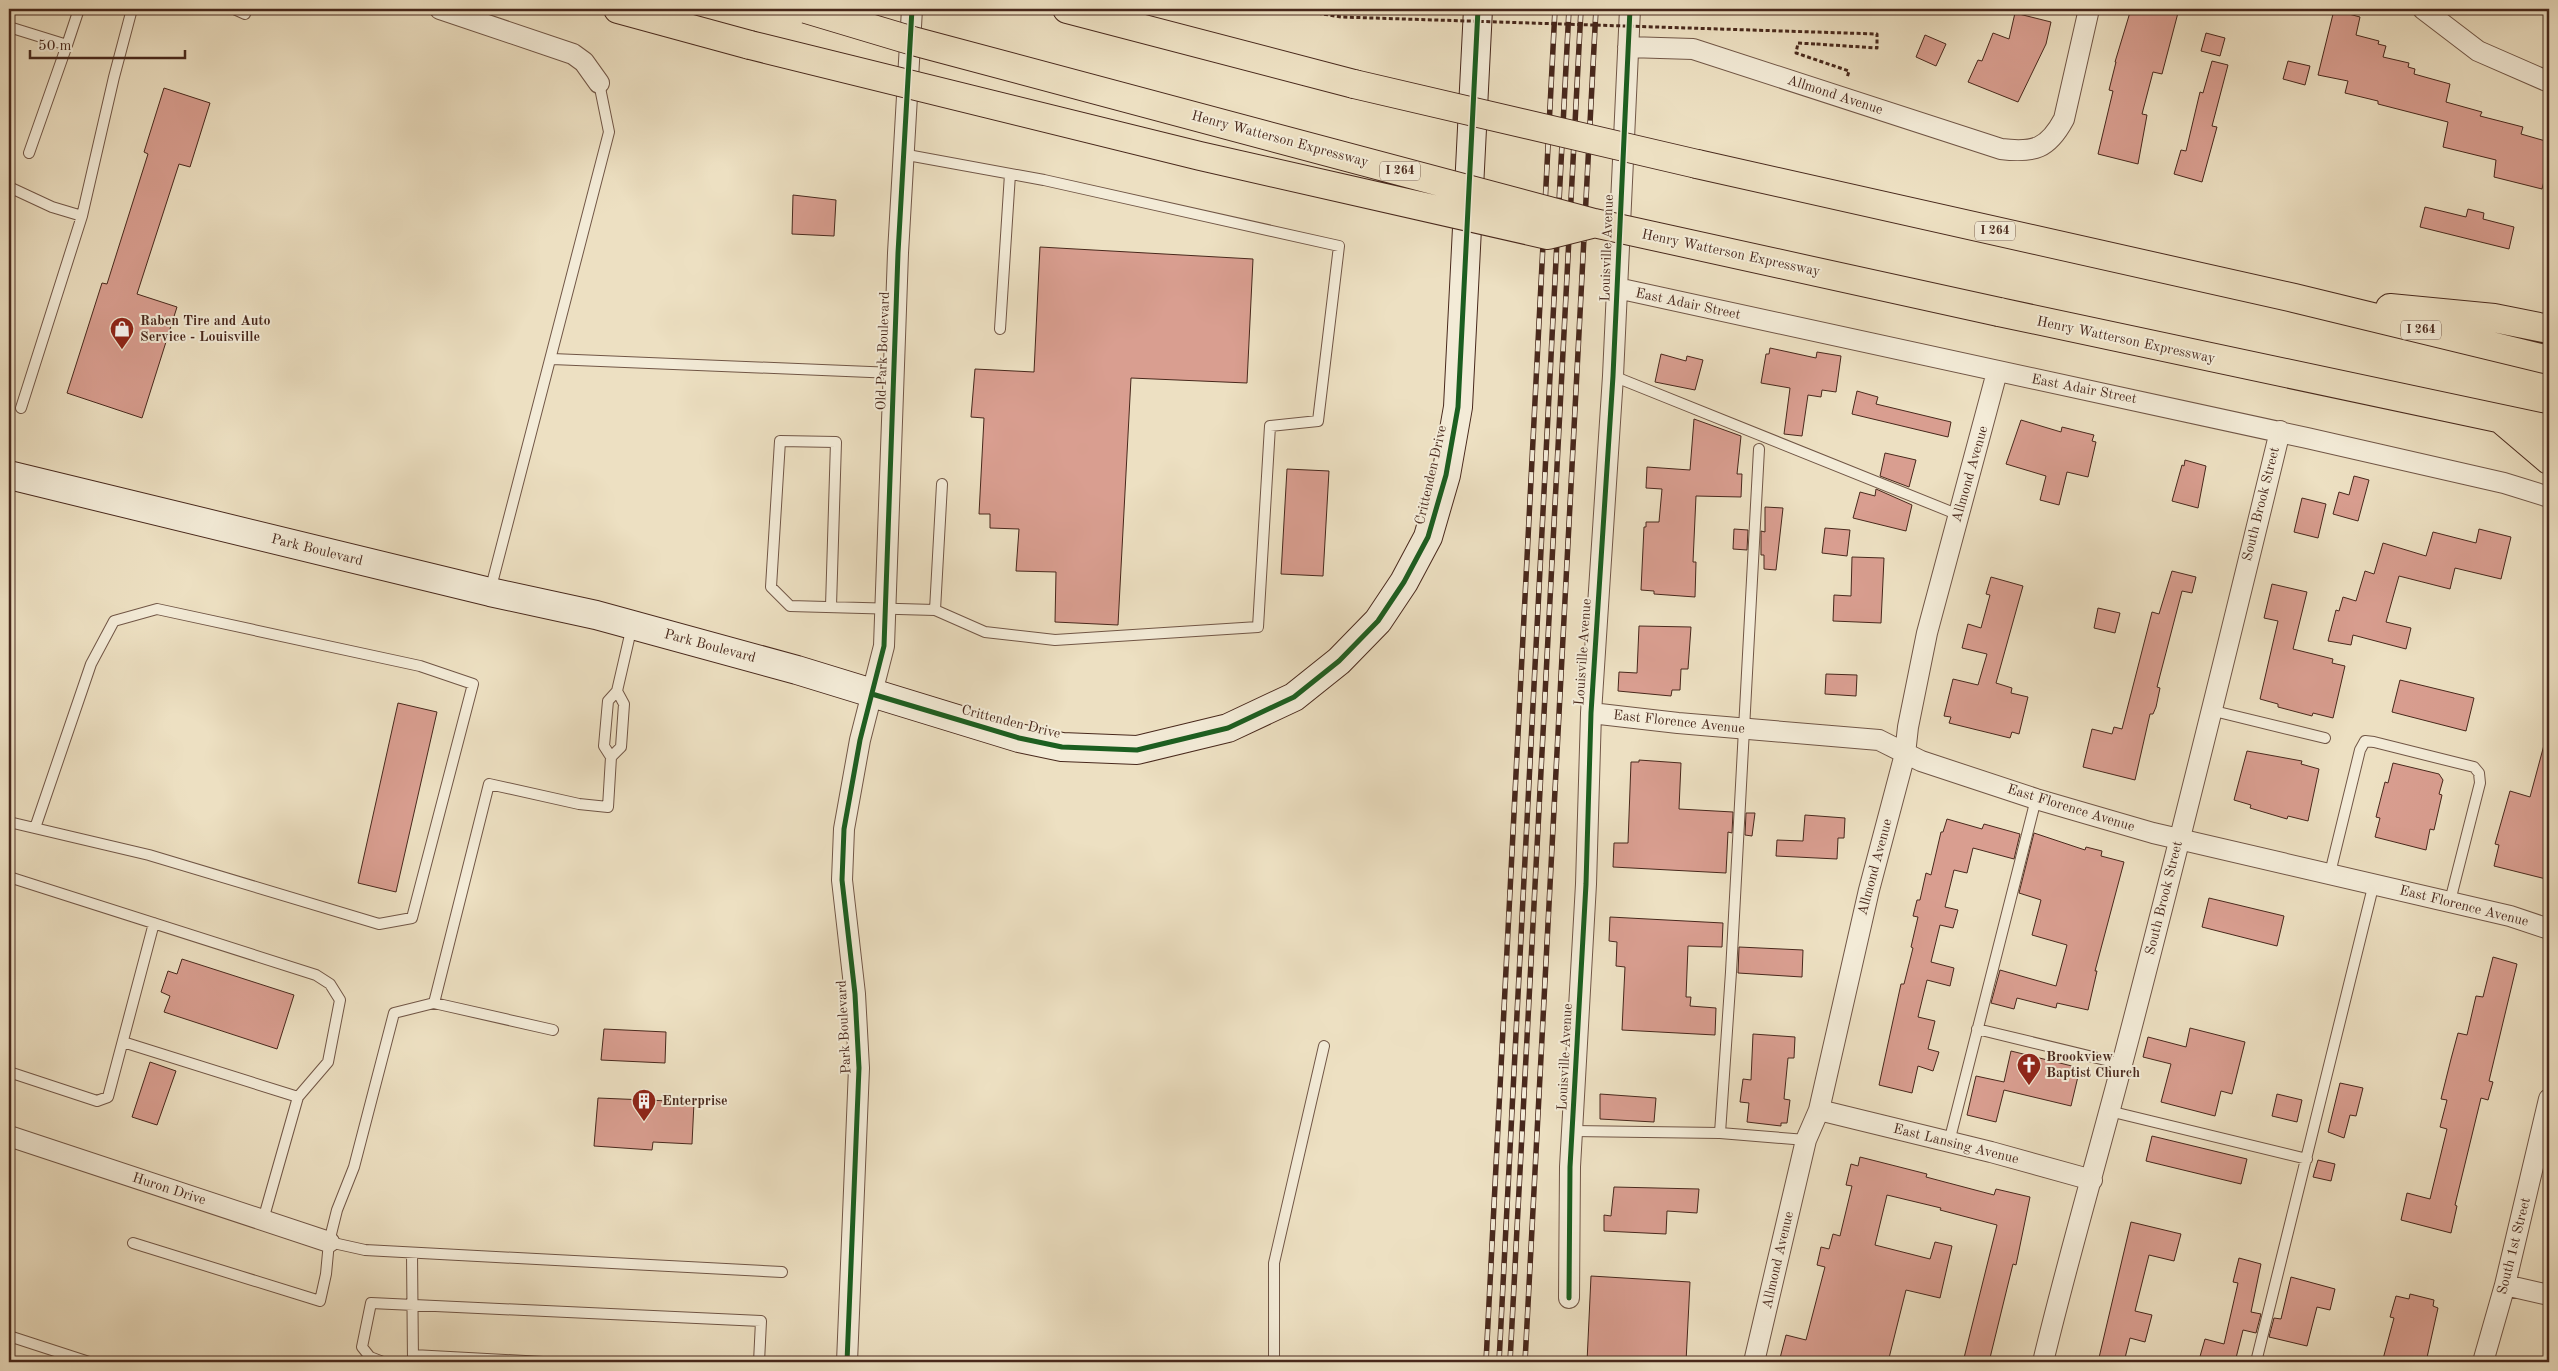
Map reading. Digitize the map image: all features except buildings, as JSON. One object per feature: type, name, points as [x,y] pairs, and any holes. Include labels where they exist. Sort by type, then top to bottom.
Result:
[{"type":"highway","points":[[618,9],[750,45],[1200,156],[1548,236],[1594,223]]},
{"type":"highway","name":"Henry Watterson Expressway","points":[[806,9],[913,41],[1594,223],[1999,312],[2549,429]]},
{"type":"highway","name":"I 264","points":[[1066,9],[1354,84],[1697,164],[2294,298],[2549,360]]},
{"type":"highway","points":[[2294,298],[2494,318],[2549,329]]},
{"type":"highway","points":[[2499,417],[2549,460]]},
{"type":"main road","name":"Crittenden Drive","points":[[872,694],[1019,738],[1062,747],[1138,750],[1228,728],[1294,697],[1339,661],[1378,621],[1404,582],[1428,538],[1446,475],[1458,407],[1478,9]]},
{"type":"main road","name":"Park Boulevard","points":[[9,475],[633,625],[797,670],[872,694]]},
{"type":"street","points":[[440,9],[573,54],[584,62],[599,83]]},
{"type":"street","name":"Old Park Boulevard","points":[[872,694],[884,646],[902,154],[912,9]]},
{"type":"street","name":"Louisville Avenue","points":[[1569,1298],[1572,1130],[1585,893],[1590,713],[1613,376],[1630,9]]},
{"type":"street","name":"Allmond Avenue","points":[[1628,47],[1693,49],[2001,149],[2020,152],[2039,148],[2055,135],[2064,119],[2089,9]]},
{"type":"street","points":[[2422,9],[2478,51],[2549,82]]},
{"type":"street","name":"East Adair Street","points":[[1616,288],[1997,372],[2137,400],[2504,483],[2549,496]]},
{"type":"street","name":"Allmond Avenue","points":[[1754,1362],[1806,1140],[1820,1110],[1866,898],[1905,754],[1908,727],[1927,633],[1997,372]]},
{"type":"street","name":"South Brook Street","points":[[2043,1362],[2065,1272],[2092,1180],[2122,1064],[2280,432]]},
{"type":"street","name":"Park Boulevard","points":[[847,1362],[859,1068],[855,994],[842,880],[844,829],[860,740],[872,694]]},
{"type":"street","name":"East Florence Avenue","points":[[1590,713],[1742,729],[1879,740],[1921,761],[2036,800],[2178,839],[2450,901],[2510,916],[2549,929]]},
{"type":"street","name":"South 1st Street","points":[[2484,1362],[2505,1285],[2549,1099]]},
{"type":"street","name":"East Lansing Avenue","points":[[1820,1110],[2092,1180]]},
{"type":"street","name":"Huron Drive","points":[[9,1136],[329,1242]]},
{"type":"street","points":[[2505,1285],[2549,1295]]},
{"type":"lane","points":[[28,153],[79,9]]},
{"type":"lane","points":[[21,408],[82,216],[114,77],[132,9]]},
{"type":"lane","points":[[234,9],[245,14]]},
{"type":"lane","points":[[9,27],[67,45]]},
{"type":"lane","points":[[490,592],[552,359],[608,132],[599,83]]},
{"type":"lane","points":[[830,606],[836,442],[780,441],[771,587],[790,606],[935,610],[985,632],[1055,640],[1258,627],[1270,426],[1318,422],[1338,246],[1010,174],[902,154]]},
{"type":"lane","points":[[1000,329],[1010,174]]},
{"type":"lane","points":[[9,188],[52,207],[82,216]]},
{"type":"lane","points":[[552,359],[894,372]]},
{"type":"lane","points":[[1613,376],[1959,515]]},
{"type":"lane","points":[[1720,1132],[1731,972],[1742,729],[1759,449]]},
{"type":"lane","points":[[935,610],[942,484]]},
{"type":"lane","points":[[9,822],[149,855],[379,924],[412,918],[473,684],[420,666],[157,609],[114,621],[91,664],[35,828]]},
{"type":"lane","points":[[434,1003],[489,784],[580,804],[608,807],[611,757],[604,746],[608,701],[617,691],[633,625]]},
{"type":"lane","points":[[611,757],[621,747],[624,704],[617,691]]},
{"type":"lane","points":[[2210,710],[2325,738]]},
{"type":"lane","points":[[2330,873],[2360,750],[2366,741],[2374,742],[2474,767],[2479,773],[2480,783],[2450,901]]},
{"type":"lane","points":[[1950,1142],[2036,800]]},
{"type":"lane","points":[[9,876],[316,976],[330,984],[340,1000],[328,1062],[298,1097],[263,1220]]},
{"type":"lane","points":[[2256,1362],[2374,883]]},
{"type":"lane","points":[[9,1072],[97,1102],[108,1097],[154,923]]},
{"type":"lane","points":[[133,1242],[320,1301],[336,1210],[354,1168],[394,1013],[434,1003],[553,1030]]},
{"type":"lane","points":[[1977,1029],[2122,1064]]},
{"type":"lane","points":[[123,1042],[298,1097]]},
{"type":"lane","points":[[1274,1362],[1274,1263],[1324,1046]]},
{"type":"lane","points":[[2109,1111],[2307,1159]]},
{"type":"lane","points":[[1572,1130],[1720,1132],[1806,1140]]},
{"type":"lane","points":[[329,1242],[365,1250],[782,1272]]},
{"type":"lane","points":[[412,1252],[413,1358],[543,1362]]},
{"type":"lane","points":[[383,1362],[370,1357],[362,1347],[371,1303],[762,1320],[759,1362]]},
{"type":"lane","points":[[9,1336],[89,1362]]},
{"type":"path","points":[[1292,9],[1341,17],[1877,34],[1877,48],[1798,44],[1796,53],[1849,71],[1842,96]]},
{"type":"railway","points":[[1486,1362],[1555,9]]},
{"type":"railway","points":[[1499,1362],[1569,9]]},
{"type":"railway","points":[[1510,1362],[1581,9]]},
{"type":"railway","points":[[1525,1362],[1596,9]]},
{"type":"cycle path","points":[[847,1362],[859,1068],[855,994],[842,880],[844,829],[860,740],[884,646],[898,253],[912,9]]},
{"type":"cycle path","points":[[872,694],[1019,738],[1062,747],[1137,750],[1228,728],[1294,697],[1339,661],[1378,621],[1404,582],[1428,537],[1446,475],[1458,407],[1478,9]]},
{"type":"cycle path","points":[[1569,1298],[1570,1167],[1586,884],[1591,713],[1613,376],[1630,9]]},
{"type":"place","name":"Raben Tire and Auto Service - Louisville","points":[[122,350]]},
{"type":"place","name":"Brookview Baptist Church","points":[[2029,1086]]},
{"type":"place","name":"Enterprise","points":[[644,1122]]}]
